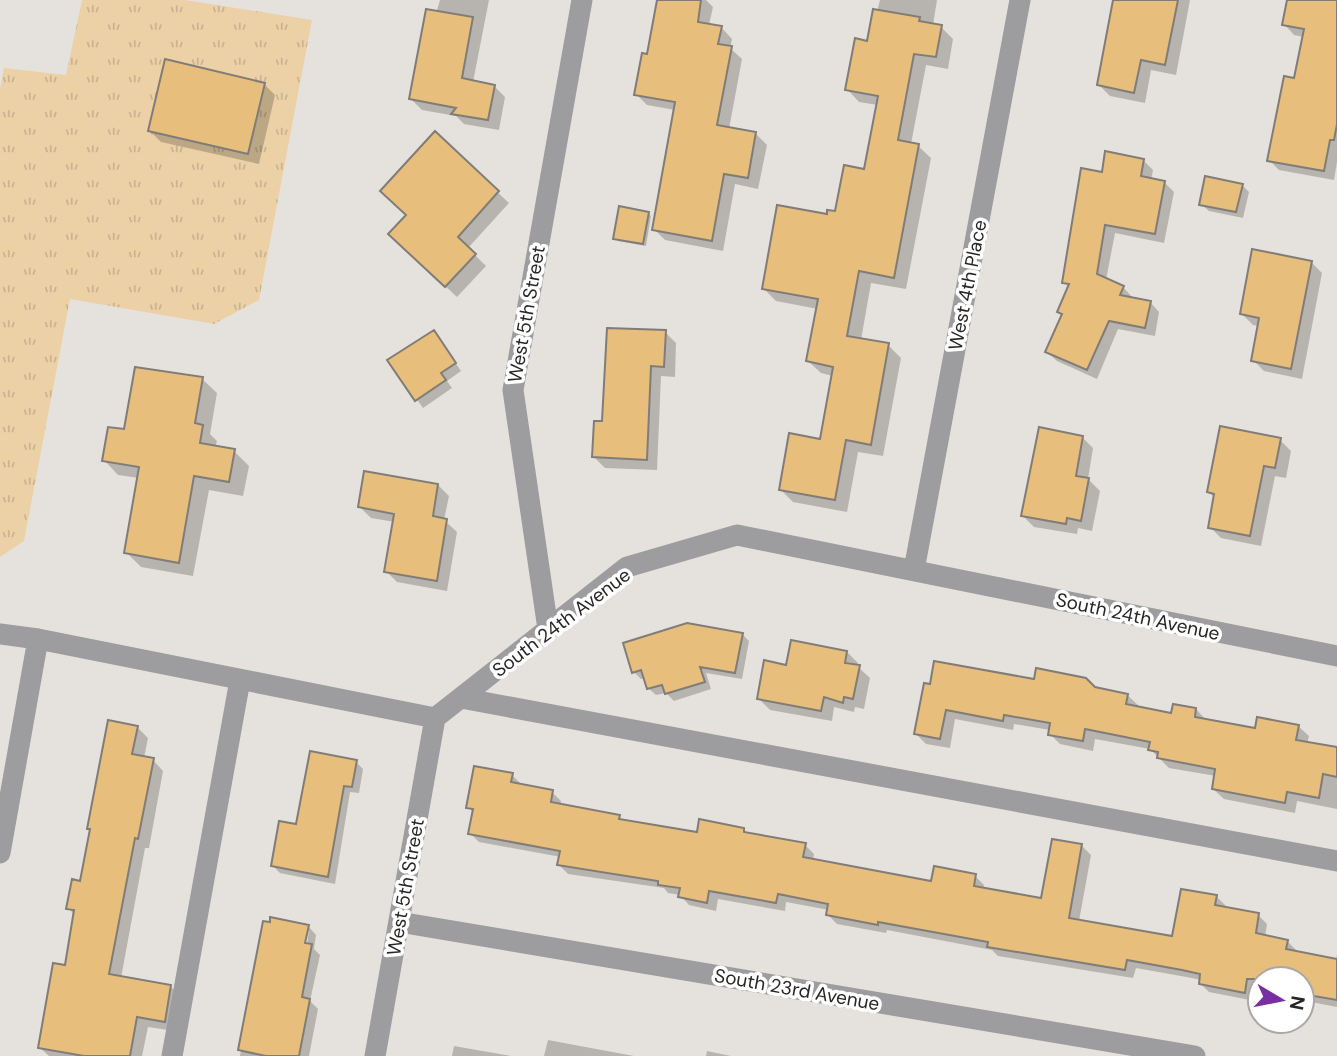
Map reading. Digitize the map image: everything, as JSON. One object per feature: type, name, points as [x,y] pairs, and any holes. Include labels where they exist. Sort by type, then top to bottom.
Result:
[{"type":"street","name":"West 5th Street","points":[[548,629],[513,390],[582,0]]},
{"type":"street","name":"West 4th Place","points":[[914,570],[1020,0]]},
{"type":"street","name":"South 24th Avenue","points":[[435,719],[627,567],[737,536],[1336,651]]},
{"type":"street","points":[[0,634],[38,639],[435,719]]},
{"type":"street","points":[[0,853],[38,639]]},
{"type":"street","points":[[172,1056],[240,680]]},
{"type":"street","points":[[461,698],[1337,861]]},
{"type":"street","name":"West 5th Street","points":[[375,1056],[435,719]]},
{"type":"street","name":"South 23rd Avenue","points":[[399,922],[1195,1056]]},
{"type":"green space","points":[[82,0],[185,0],[312,20],[259,300],[214,324],[70,299],[24,541],[0,557],[0,89],[4,68],[66,75]]},
{"type":"building","points":[[657,0],[701,0],[698,22],[722,26],[718,44],[732,46],[717,125],[756,132],[748,178],[724,174],[712,241],[652,230],[675,102],[634,95],[642,53],[647,54]]},
{"type":"building","points":[[1113,0],[1178,0],[1165,65],[1141,60],[1134,93],[1097,85]]},
{"type":"building","points":[[1287,0],[1337,0],[1337,124],[1334,140],[1330,140],[1324,171],[1267,161],[1284,76],[1294,78],[1304,29],[1282,25]]},
{"type":"building","points":[[426,9],[473,17],[462,78],[495,85],[488,120],[451,114],[456,108],[409,99]]},
{"type":"building","points":[[873,9],[920,17],[919,21],[942,25],[936,57],[914,54],[898,140],[919,144],[894,278],[859,271],[847,336],[889,343],[871,445],[846,440],[835,500],[779,490],[789,433],[820,439],[833,367],[806,361],[818,299],[762,289],[777,205],[827,214],[827,210],[835,211],[844,165],[864,169],[878,96],[845,90],[855,38],[867,41]]},
{"type":"building","points":[[165,59],[265,83],[248,154],[148,131]]},
{"type":"building","points":[[435,131],[499,191],[458,237],[476,254],[445,287],[388,234],[406,215],[380,191]]},
{"type":"building","points":[[1105,151],[1144,159],[1141,176],[1165,181],[1155,234],[1105,225],[1097,274],[1124,286],[1120,295],[1151,301],[1145,328],[1109,321],[1087,370],[1045,352],[1062,314],[1057,312],[1069,284],[1062,283],[1081,168],[1102,172]]},
{"type":"building","points":[[1205,176],[1243,184],[1236,212],[1199,205]]},
{"type":"building","points":[[619,206],[649,212],[643,244],[613,239]]},
{"type":"building","points":[[1252,249],[1312,261],[1291,369],[1251,361],[1259,318],[1240,314]]},
{"type":"building","points":[[607,328],[666,330],[664,367],[651,366],[647,460],[592,457],[594,421],[602,421]]},
{"type":"building","points":[[434,330],[456,363],[441,373],[446,380],[415,401],[387,360]]},
{"type":"building","points":[[135,367],[203,377],[195,423],[203,425],[200,443],[235,449],[229,482],[194,476],[179,563],[124,553],[139,467],[102,461],[108,427],[124,429]]},
{"type":"building","points":[[1220,426],[1281,438],[1275,468],[1264,466],[1250,536],[1208,528],[1214,494],[1207,492]]},
{"type":"building","points":[[1039,427],[1083,436],[1076,476],[1089,478],[1081,521],[1067,518],[1066,524],[1021,516]]},
{"type":"building","points":[[364,471],[438,484],[433,516],[447,519],[437,581],[384,572],[394,514],[358,507]]},
{"type":"building","points":[[687,623],[743,633],[735,673],[700,667],[705,682],[665,694],[662,685],[647,689],[641,670],[632,673],[623,643]]},
{"type":"building","points":[[791,640],[847,651],[845,663],[860,665],[853,699],[844,697],[843,703],[824,697],[821,711],[757,699],[764,660],[786,665]]},
{"type":"building","points":[[934,661],[1034,679],[1036,668],[1086,678],[1095,687],[1128,694],[1126,704],[1171,713],[1173,704],[1196,708],[1195,717],[1255,728],[1257,717],[1299,725],[1296,740],[1337,747],[1337,777],[1323,774],[1319,798],[1287,792],[1285,803],[1212,789],[1215,769],[1157,758],[1158,752],[1148,750],[1150,742],[1085,729],[1083,741],[1048,735],[1050,723],[1004,715],[1003,721],[946,710],[940,739],[914,734],[924,683],[930,684]]},
{"type":"building","points":[[108,720],[138,726],[132,754],[154,758],[138,839],[135,838],[109,974],[171,985],[165,1022],[137,1017],[130,1056],[84,1056],[38,1048],[53,963],[65,965],[74,910],[66,909],[72,879],[80,881]]},
{"type":"building","points":[[310,751],[357,760],[352,787],[344,786],[328,877],[271,866],[279,821],[296,824]]},
{"type":"building","points":[[474,766],[513,773],[511,782],[553,790],[551,802],[620,815],[619,819],[697,832],[699,819],[744,828],[744,832],[806,843],[803,857],[931,881],[934,866],[976,874],[974,886],[1041,898],[1052,839],[1082,844],[1069,918],[1172,936],[1181,889],[1217,895],[1215,905],[1259,913],[1256,933],[1288,940],[1286,949],[1337,959],[1337,1000],[1316,996],[1316,965],[1246,965],[1245,993],[1199,984],[1200,974],[1182,970],[1127,960],[1125,970],[987,947],[988,942],[826,915],[828,904],[778,894],[776,903],[709,891],[707,903],[678,897],[680,888],[658,885],[658,881],[557,865],[560,851],[468,834],[473,809],[466,808]]},
{"type":"building","points":[[270,917],[309,925],[305,943],[312,944],[302,997],[310,999],[299,1056],[266,1056],[238,1050],[263,921],[270,922]]}]
